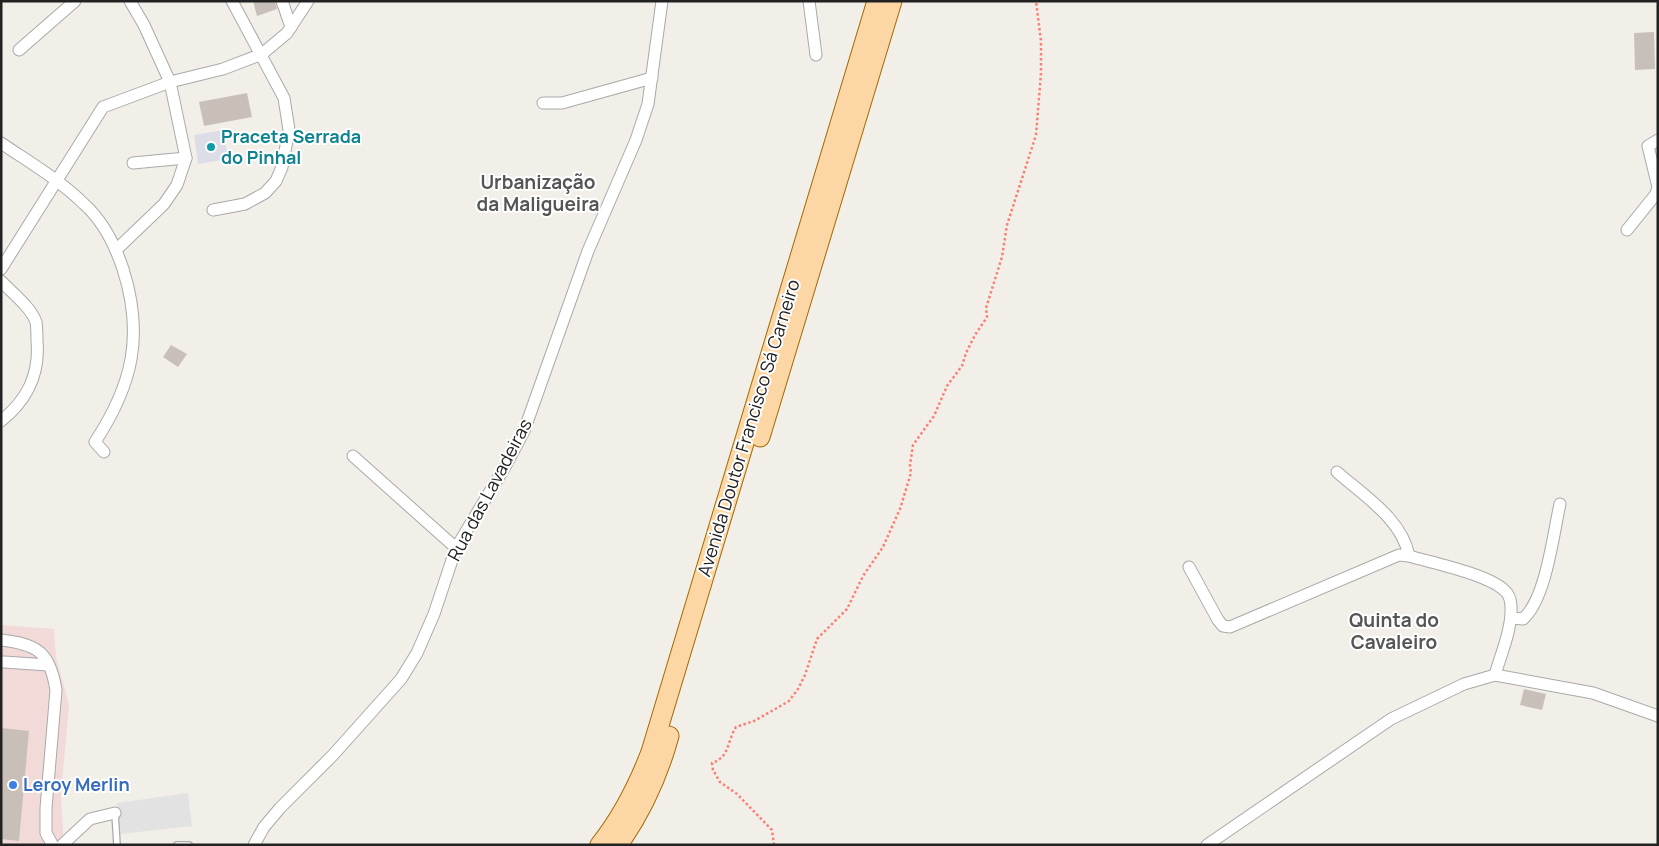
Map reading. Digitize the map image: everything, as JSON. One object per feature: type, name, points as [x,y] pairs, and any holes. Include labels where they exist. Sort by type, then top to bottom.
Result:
[{"type":"main road","name":"Avenida Doutor Francisco Sá Carneiro","points":[[600,845],[622,815],[638,786],[651,752],[877,1]]},
{"type":"main road","name":"Avenida Doutor Francisco Sá Carneiro","points":[[618,845],[637,818],[650,792],[665,749],[892,1]]},
{"type":"street","points":[[19,50],[76,1]]},
{"type":"street","points":[[116,250],[164,204],[177,185],[186,158],[170,82],[144,25],[130,1]]},
{"type":"street","points":[[213,210],[244,204],[265,193],[276,181],[282,168],[289,130],[284,98],[232,1]]},
{"type":"street","points":[[282,1],[291,27]]},
{"type":"street","points":[[1,268],[103,108],[170,82],[223,69],[262,54],[291,27],[308,1]]},
{"type":"street","name":"Rua das Lavadeiras","points":[[254,845],[264,827],[280,808],[333,755],[400,679],[417,653],[434,614],[456,548],[506,465],[524,431],[588,251],[636,140],[648,104],[662,1]]},
{"type":"street","points":[[809,1],[816,55]]},
{"type":"street","points":[[543,103],[562,103],[652,78]]},
{"type":"street","points":[[1627,230],[1656,194],[1658,188],[1648,146],[1658,140]]},
{"type":"street","points":[[1,143],[85,204],[108,232],[116,250],[130,296],[135,331],[134,348],[129,371],[114,410],[95,442],[104,452]]},
{"type":"street","points":[[133,163],[186,158]]},
{"type":"street","points":[[1,281],[25,305],[36,323],[38,348],[35,378],[20,404],[1,421]]},
{"type":"street","points":[[354,456],[456,548]]},
{"type":"street","points":[[1337,472],[1393,522],[1404,537],[1409,556]]},
{"type":"street","points":[[1511,618],[1523,619],[1530,613],[1540,595],[1560,504]]},
{"type":"street","points":[[1189,566],[1218,620],[1223,626],[1230,627],[1389,558],[1409,556],[1486,580],[1498,586],[1509,596],[1511,618],[1495,675]]},
{"type":"street","points":[[1,640],[29,644],[37,648],[48,665],[56,690],[46,808],[46,833],[55,844],[90,819],[115,813]]},
{"type":"street","points":[[1,645],[5,655],[3,664],[48,665]]},
{"type":"street","points":[[1206,845],[1391,719],[1464,684],[1495,675],[1594,693],[1658,716]]},
{"type":"lane","points":[[115,813],[117,845]]},
{"type":"lane","points":[[177,845],[189,845]]},
{"type":"path","points":[[774,845],[772,830],[737,794],[720,782],[713,770],[712,764],[725,756],[736,727],[754,721],[778,708],[789,701],[798,689],[805,675],[817,639],[847,609],[863,576],[883,547],[900,509],[911,473],[910,465],[913,445],[934,416],[947,386],[962,366],[975,335],[987,317],[986,308],[1002,257],[1007,225],[1036,135],[1041,73],[1041,41],[1036,1]]},
{"type":"shaded area","name":"Praceta Serrada do Pinhal","points":[[224,130],[228,159],[198,164],[194,135]]},
{"type":"shaded area","points":[[1,625],[54,629],[56,657],[69,705],[61,795],[63,833],[66,845],[1,845]]},
{"type":"shaded area","points":[[188,793],[192,826],[120,834],[117,803]]},
{"type":"building","points":[[253,1],[275,1],[277,9],[257,16]]},
{"type":"building","points":[[1654,32],[1655,69],[1635,70],[1634,33]]},
{"type":"building","points":[[247,93],[252,117],[204,126],[199,102]]},
{"type":"building","points":[[171,345],[187,354],[178,367],[163,357]]},
{"type":"building","points":[[1524,689],[1546,694],[1542,710],[1520,705]]},
{"type":"building","name":"Leroy Merlin","points":[[1,728],[29,731],[19,841],[1,839]]},
{"type":"place","name":"Praceta Serrada do Pinhal","points":[[211,147]]},
{"type":"place","name":"Leroy Merlin","points":[[13,785]]},
{"type":"district","name":"Urbanização da Maligueira","points":[[538,193]]},
{"type":"district","name":"Quinta do Cavaleiro","points":[[1394,631]]}]
